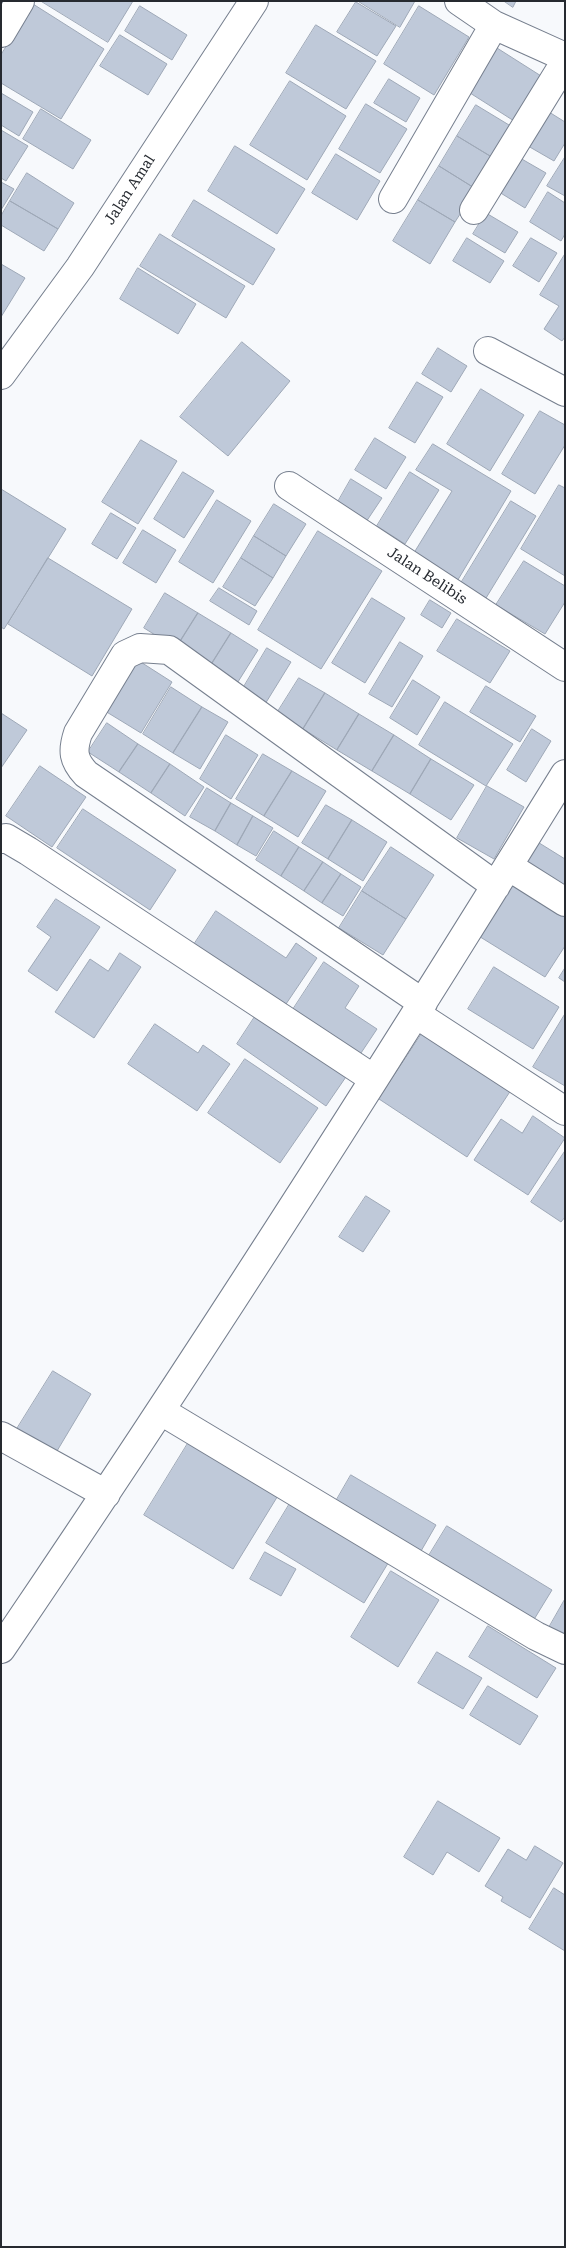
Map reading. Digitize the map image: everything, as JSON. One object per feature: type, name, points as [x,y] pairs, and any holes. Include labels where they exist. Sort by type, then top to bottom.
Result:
[{"type":"street","points":[[1,33],[20,1]]},
{"type":"street","name":"Jalan Amal","points":[[7,367],[80,267],[254,1]]},
{"type":"street","points":[[459,1],[494,25],[565,57]]},
{"type":"street","points":[[393,199],[494,25]]},
{"type":"street","points":[[474,210],[565,62]]},
{"type":"street","points":[[488,351],[565,392]]},
{"type":"street","name":"Jalan Belibis","points":[[289,486],[565,667]]},
{"type":"street","points":[[565,902],[502,876],[170,650],[140,648],[125,656],[78,733],[73,757],[86,774],[565,1111]]},
{"type":"street","points":[[1,1649],[161,1411],[420,1009],[565,774]]},
{"type":"street","points":[[1,839],[6,838],[28,851],[374,1079]]},
{"type":"street","points":[[161,1411],[536,1636],[565,1650]]},
{"type":"street","points":[[1,1436],[106,1494]]},
{"type":"building","points":[[41,1],[133,1],[108,42]]},
{"type":"building","points":[[358,1],[415,1],[400,27]]},
{"type":"building","points":[[504,1],[516,1],[513,7]]},
{"type":"building","points":[[356,2],[396,26],[377,56],[337,32]]},
{"type":"building","points":[[33,4],[104,49],[61,119],[1,83],[1,55]]},
{"type":"building","points":[[140,6],[187,35],[172,60],[125,31]]},
{"type":"building","points":[[419,6],[469,37],[434,95],[384,64]]},
{"type":"building","points":[[316,25],[376,61],[346,109],[286,73]]},
{"type":"building","points":[[120,35],[167,64],[148,95],[100,66]]},
{"type":"building","points":[[497,48],[549,81],[522,126],[470,93]]},
{"type":"building","points":[[389,79],[420,98],[406,122],[374,103]]},
{"type":"building","points":[[290,81],[346,116],[307,180],[250,145]]},
{"type":"building","points":[[1,93],[33,112],[19,136],[1,125]]},
{"type":"building","points":[[366,104],[407,129],[380,173],[339,149]]},
{"type":"building","points":[[476,105],[514,128],[495,159],[457,136]]},
{"type":"building","points":[[41,109],[91,140],[73,169],[23,139]]},
{"type":"building","points":[[549,112],[565,122],[565,143],[554,161],[528,146]]},
{"type":"building","points":[[1,130],[28,146],[6,181],[1,178]]},
{"type":"building","points":[[457,136],[495,159],[476,189],[439,166]]},
{"type":"building","points":[[235,146],[305,189],[277,234],[208,191]]},
{"type":"building","points":[[336,154],[380,181],[357,220],[312,193]]},
{"type":"building","points":[[565,157],[565,196],[547,186]]},
{"type":"building","points":[[520,158],[546,173],[525,208],[499,192]]},
{"type":"building","points":[[439,166],[476,189],[455,222],[418,200]]},
{"type":"building","points":[[27,173],[74,203],[58,229],[10,201]]},
{"type":"building","points":[[1,182],[14,189],[1,210]]},
{"type":"building","points":[[548,192],[565,203],[565,234],[561,241],[530,222]]},
{"type":"building","points":[[194,200],[275,249],[253,285],[172,236]]},
{"type":"building","points":[[418,200],[455,222],[430,264],[393,241]]},
{"type":"building","points":[[10,201],[58,229],[44,251],[1,225],[1,216]]},
{"type":"building","points":[[486,213],[518,232],[505,253],[473,234]]},
{"type":"building","points":[[160,234],[245,286],[226,318],[140,266]]},
{"type":"building","points":[[467,238],[504,261],[490,283],[453,261]]},
{"type":"building","points":[[531,238],[557,253],[539,282],[513,266]]},
{"type":"building","points":[[565,254],[565,337],[562,341],[544,329],[559,306],[540,295]]},
{"type":"building","points":[[1,264],[25,278],[1,317]]},
{"type":"building","points":[[138,268],[196,304],[178,334],[120,299]]},
{"type":"building","points":[[242,342],[290,381],[228,456],[180,417]]},
{"type":"building","points":[[438,348],[467,366],[451,392],[422,374]]},
{"type":"building","points":[[417,382],[443,397],[415,443],[389,428]]},
{"type":"building","points":[[481,389],[524,415],[490,471],[447,444]]},
{"type":"building","points":[[540,411],[565,425],[565,445],[535,494],[502,474]]},
{"type":"building","points":[[375,438],[406,457],[386,489],[355,470]]},
{"type":"building","points":[[141,440],[177,461],[138,524],[102,502]]},
{"type":"building","points":[[433,444],[511,491],[456,583],[412,556],[452,491],[416,470]]},
{"type":"building","points":[[183,472],[214,491],[184,538],[154,519]]},
{"type":"building","points":[[410,472],[439,490],[405,544],[377,526]]},
{"type":"building","points":[[351,479],[382,498],[364,525],[335,507]]},
{"type":"building","points":[[559,485],[565,488],[565,576],[521,549]]},
{"type":"building","points":[[1,489],[66,529],[4,629],[1,627]]},
{"type":"building","points":[[217,500],[251,521],[213,583],[179,562]]},
{"type":"building","points":[[511,501],[536,516],[483,603],[458,588]]},
{"type":"building","points":[[274,504],[306,524],[286,556],[254,536]]},
{"type":"building","points":[[111,513],[136,528],[117,559],[92,544]]},
{"type":"building","points":[[143,530],[176,550],[156,583],[123,563]]},
{"type":"building","points":[[318,531],[382,571],[321,669],[258,630]]},
{"type":"building","points":[[254,536],[286,556],[273,578],[241,558]]},
{"type":"building","points":[[48,558],[132,609],[92,676],[8,624]]},
{"type":"building","points":[[241,558],[273,578],[255,606],[223,587]]},
{"type":"building","points":[[524,561],[565,586],[565,602],[545,634],[496,605]]},
{"type":"building","points":[[219,588],[257,611],[249,625],[210,601]]},
{"type":"building","points":[[165,593],[198,613],[176,648],[144,628]]},
{"type":"building","points":[[372,598],[405,618],[365,683],[332,663]]},
{"type":"building","points":[[430,600],[451,613],[442,628],[421,615]]},
{"type":"building","points":[[198,613],[231,633],[209,668],[176,648]]},
{"type":"building","points":[[457,619],[510,651],[490,683],[437,651]]},
{"type":"building","points":[[231,633],[258,650],[236,685],[209,668]]},
{"type":"building","points":[[400,642],[423,656],[392,707],[369,694]]},
{"type":"building","points":[[267,648],[291,662],[262,709],[239,695]]},
{"type":"building","points":[[136,659],[172,682],[141,733],[105,711]]},
{"type":"building","points":[[299,678],[325,693],[303,729],[277,713]]},
{"type":"building","points":[[413,680],[440,697],[417,735],[390,718]]},
{"type":"building","points":[[486,686],[536,716],[520,742],[470,712]]},
{"type":"building","points":[[171,687],[202,707],[173,753],[143,734]]},
{"type":"building","points":[[325,693],[359,714],[337,750],[303,729]]},
{"type":"building","points":[[445,702],[513,744],[486,786],[419,745]]},
{"type":"building","points":[[202,707],[228,722],[200,769],[173,753]]},
{"type":"building","points":[[1,713],[27,730],[1,768]]},
{"type":"building","points":[[359,714],[394,735],[372,771],[337,750]]},
{"type":"building","points":[[107,723],[138,744],[119,772],[88,752]]},
{"type":"building","points":[[532,729],[551,741],[526,782],[507,770]]},
{"type":"building","points":[[226,735],[258,755],[231,799],[200,779]]},
{"type":"building","points":[[394,735],[431,759],[410,794],[372,771]]},
{"type":"building","points":[[138,744],[170,764],[151,793],[119,772]]},
{"type":"building","points":[[263,754],[292,771],[264,816],[236,799]]},
{"type":"building","points":[[431,759],[474,785],[451,820],[410,794]]},
{"type":"building","points":[[170,764],[204,787],[185,816],[151,793]]},
{"type":"building","points":[[40,766],[86,797],[52,847],[6,816]]},
{"type":"building","points":[[292,771],[326,791],[298,837],[264,816]]},
{"type":"building","points":[[487,786],[524,807],[494,859],[457,838]]},
{"type":"building","points":[[207,788],[231,803],[215,831],[190,817]]},
{"type":"building","points":[[231,803],[253,816],[237,845],[215,831]]},
{"type":"building","points":[[326,805],[352,820],[328,859],[302,843]]},
{"type":"building","points":[[83,809],[176,870],[150,910],[57,848]]},
{"type":"building","points":[[253,816],[273,828],[256,856],[237,845]]},
{"type":"building","points":[[352,820],[387,842],[363,881],[328,859]]},
{"type":"building","points":[[274,831],[299,847],[281,876],[256,860]]},
{"type":"building","points":[[536,841],[565,859],[565,892],[521,865]]},
{"type":"building","points":[[299,847],[323,862],[304,891],[281,876]]},
{"type":"building","points":[[391,847],[434,875],[406,919],[362,891]]},
{"type":"building","points":[[323,862],[341,874],[322,903],[304,891]]},
{"type":"building","points":[[341,874],[361,887],[343,916],[322,903]]},
{"type":"building","points":[[511,879],[565,912],[565,946],[545,977],[477,935]]},
{"type":"building","points":[[362,891],[406,919],[383,955],[339,928]]},
{"type":"building","points":[[56,899],[100,927],[57,991],[28,971],[51,937],[37,927]]},
{"type":"building","points":[[216,911],[286,958],[296,943],[317,958],[284,1007],[193,946]]},
{"type":"building","points":[[120,953],[141,967],[94,1038],[55,1012],[90,959],[108,971]]},
{"type":"building","points":[[324,962],[359,986],[345,1008],[377,1029],[357,1059],[290,1014]]},
{"type":"building","points":[[494,967],[559,1007],[533,1049],[468,1009]]},
{"type":"building","points":[[565,968],[565,982],[559,978]]},
{"type":"building","points":[[260,1009],[350,1071],[326,1106],[237,1044]]},
{"type":"building","points":[[565,1014],[565,1086],[533,1067]]},
{"type":"building","points":[[155,1024],[198,1053],[203,1045],[230,1064],[197,1111],[128,1064]]},
{"type":"building","points":[[425,1029],[513,1087],[467,1157],[379,1099]]},
{"type":"building","points":[[245,1059],[318,1108],[280,1163],[208,1113]]},
{"type":"building","points":[[533,1116],[565,1138],[528,1195],[474,1160],[501,1119],[522,1133]]},
{"type":"building","points":[[565,1151],[565,1217],[561,1222],[531,1202]]},
{"type":"building","points":[[366,1196],[390,1211],[363,1252],[339,1237]]},
{"type":"building","points":[[53,1371],[91,1394],[54,1456],[15,1432]]},
{"type":"building","points":[[190,1440],[279,1494],[233,1569],[144,1515]]},
{"type":"building","points":[[351,1475],[436,1525],[417,1558],[332,1508]]},
{"type":"building","points":[[295,1495],[393,1555],[364,1603],[266,1543]]},
{"type":"building","points":[[447,1526],[552,1590],[530,1626],[425,1562]]},
{"type":"building","points":[[265,1552],[296,1569],[281,1596],[250,1579]]},
{"type":"building","points":[[391,1571],[439,1600],[398,1667],[351,1637]]},
{"type":"building","points":[[565,1599],[565,1641],[547,1631]]},
{"type":"building","points":[[488,1626],[556,1668],[537,1698],[469,1657]]},
{"type":"building","points":[[437,1652],[482,1678],[463,1709],[418,1683]]},
{"type":"building","points":[[488,1686],[538,1716],[520,1745],[470,1715]]},
{"type":"building","points":[[438,1801],[500,1838],[479,1872],[447,1852],[433,1875],[404,1857]]},
{"type":"building","points":[[535,1846],[563,1863],[530,1918],[501,1901],[503,1897],[485,1886],[508,1849],[526,1860]]},
{"type":"building","points":[[554,1888],[565,1895],[565,1951],[529,1929]]}]
